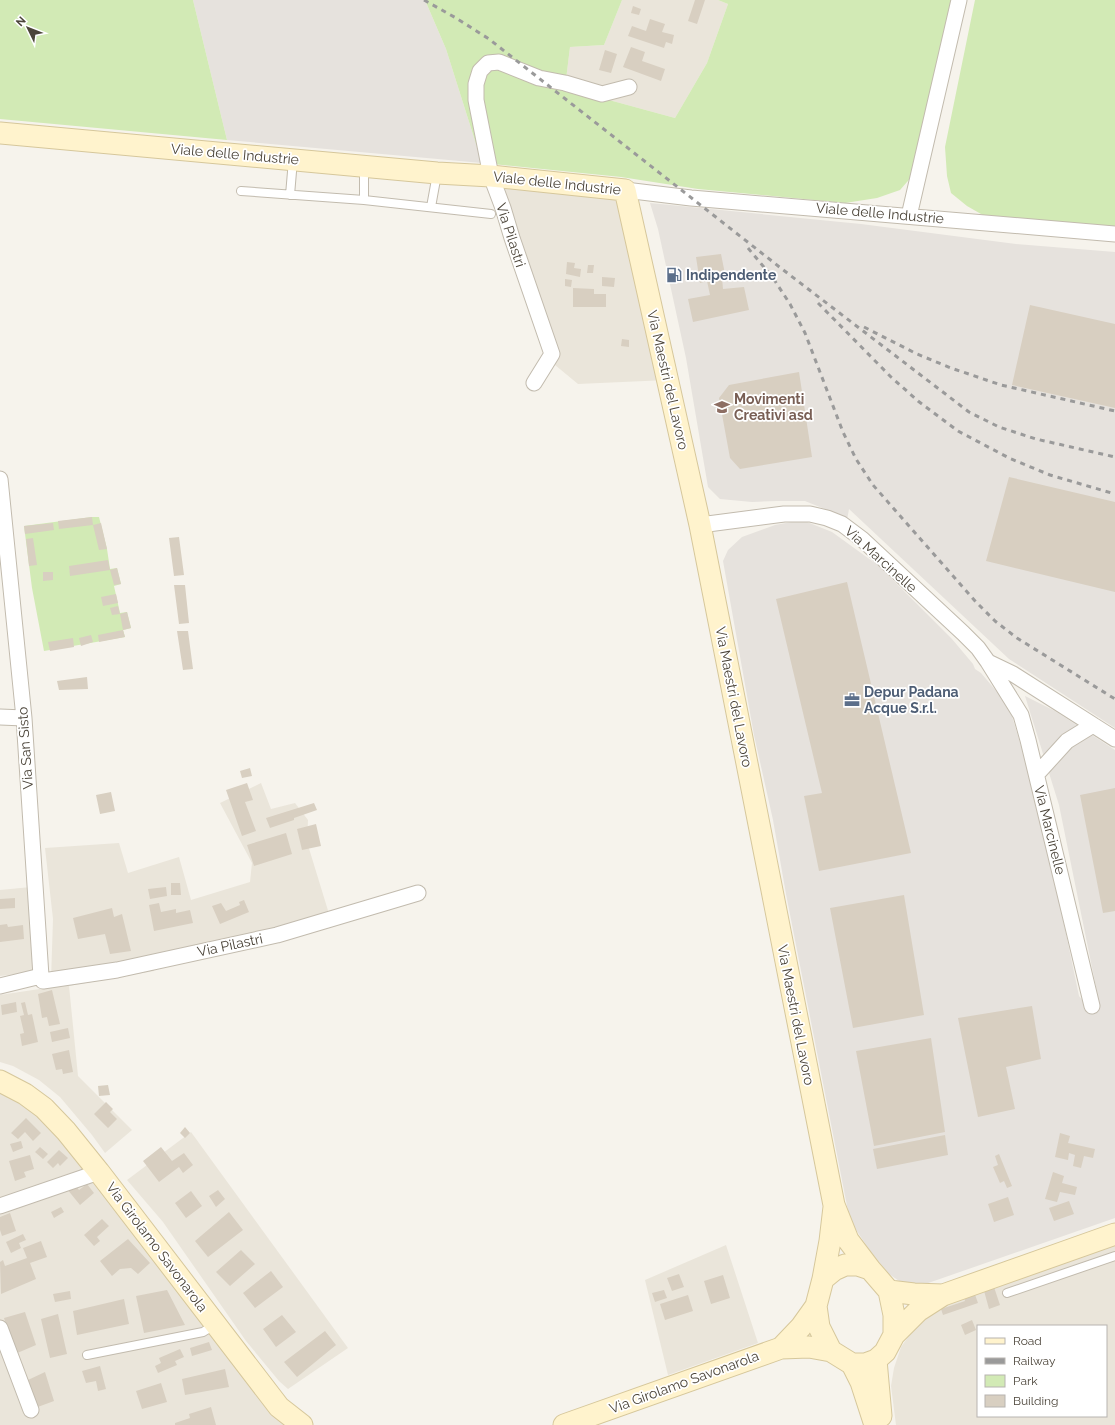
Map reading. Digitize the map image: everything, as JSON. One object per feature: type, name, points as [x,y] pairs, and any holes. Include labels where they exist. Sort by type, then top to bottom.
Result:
[{"type":"street","points":[[909,216],[959,0]]},
{"type":"street","name":"Via Pilastri","points":[[534,383],[552,354],[491,176],[476,100],[476,84],[480,71],[488,63],[499,62],[539,78],[565,83],[602,94],[629,87]]},
{"type":"street","name":"Viale delle Industrie","points":[[0,132],[437,173],[491,176],[698,198],[1115,234]]},
{"type":"street","name":"Via Maestri del Lavoro","points":[[625,190],[700,525],[834,1205]]},
{"type":"street","name":"Via San Sisto","points":[[0,479],[24,718],[41,976]]},
{"type":"street","name":"Via Marcinelle","points":[[700,525],[784,514],[810,514],[827,518],[842,524],[862,539],[978,648],[1020,715],[1037,774],[1092,1006]]},
{"type":"street","name":"Via Marcinelle","points":[[988,662],[1012,674],[1115,739]]},
{"type":"street","points":[[0,717],[24,718]]},
{"type":"street","points":[[1037,774],[1067,742],[1093,725]]},
{"type":"street","name":"Via Pilastri","points":[[41,976],[43,981],[117,970],[277,935],[418,893]]},
{"type":"street","points":[[0,986],[41,976]]},
{"type":"street","name":"Via Girolamo Savonarola","points":[[0,1081],[25,1094],[44,1108],[66,1131],[279,1407],[302,1425]]},
{"type":"street","points":[[0,1206],[99,1172]]},
{"type":"street","points":[[834,1205],[848,1240],[889,1291],[894,1315],[894,1335]]},
{"type":"street","name":"Via Girolamo Savonarola","points":[[781,1348],[801,1327],[816,1306],[830,1241],[834,1205]]},
{"type":"street","points":[[875,1425],[861,1382],[852,1364],[865,1364],[876,1360],[885,1352],[894,1335],[918,1311],[943,1295],[1115,1234]]},
{"type":"street","points":[[823,1278],[834,1270],[845,1265],[858,1265],[870,1269]]},
{"type":"street","points":[[889,1291],[943,1295]]},
{"type":"street","name":"Via Girolamo Savonarola","points":[[816,1306],[819,1327],[831,1351]]},
{"type":"street","points":[[0,1328],[31,1410]]},
{"type":"street","name":"Via Girolamo Savonarola","points":[[564,1425],[781,1348],[809,1347],[831,1351],[852,1364]]},
{"type":"street","points":[[876,1360],[882,1425]]},
{"type":"lane","points":[[290,195],[293,160]]},
{"type":"lane","points":[[364,166],[364,200]]},
{"type":"lane","points":[[431,207],[437,173]]},
{"type":"lane","points":[[241,191],[364,200],[491,214]]},
{"type":"lane","points":[[1007,1293],[1115,1256]]},
{"type":"lane","points":[[87,1355],[203,1332],[216,1324]]},
{"type":"shaded area","points":[[193,0],[425,0],[446,49],[482,163],[227,140]]},
{"type":"shaded area","points":[[622,0],[718,0],[728,4],[707,63],[675,118],[565,88],[570,47],[604,45]]},
{"type":"shaded area","points":[[503,187],[626,200],[667,380],[578,384],[555,365]]},
{"type":"shaded area","points":[[650,203],[861,224],[1016,244],[1115,252],[1115,728],[1009,659],[849,509],[847,520],[842,516],[805,501],[752,502],[720,499],[708,487],[686,358],[658,229]]},
{"type":"shaded area","points":[[802,520],[832,532],[879,566],[952,639],[973,664],[975,669],[981,673],[1009,706],[1040,809],[1079,996],[1084,1002],[1097,996],[1097,992],[1059,805],[1025,696],[1055,711],[1115,750],[1115,1218],[911,1289],[889,1274],[871,1252],[850,1221],[773,820],[754,735],[723,561],[728,550],[742,537],[775,525]]},
{"type":"shaded area","points":[[261,783],[271,809],[295,803],[308,820],[307,842],[330,917],[154,969],[154,971],[69,986],[78,1076],[132,1130],[105,1153],[60,1097],[39,1080],[13,1066],[0,1062],[0,995],[46,988],[51,980],[53,919],[45,848],[119,843],[128,873],[179,857],[191,900],[250,882],[252,863],[220,803]]},
{"type":"shaded area","points":[[31,887],[34,948],[33,972],[0,976],[0,890]]},
{"type":"shaded area","points":[[0,1081],[28,1096],[302,1425],[0,1425]]},
{"type":"shaded area","points":[[191,1132],[348,1348],[288,1389],[279,1381],[246,1341],[163,1222],[127,1180]]},
{"type":"shaded area","points":[[1115,1242],[1115,1425],[896,1425],[891,1386],[894,1368],[901,1347],[921,1319],[938,1307]]},
{"type":"shaded area","points":[[726,1245],[758,1343],[668,1375],[645,1280]]},
{"type":"green space","points":[[0,0],[193,0],[227,140],[0,119]]},
{"type":"green space","points":[[425,0],[622,0],[604,45],[570,47],[565,88],[675,118],[707,63],[728,4],[718,0],[956,0],[914,174],[900,190],[877,198],[845,203],[698,189],[621,177],[482,163],[446,49]]},
{"type":"green space","points":[[975,0],[1115,0],[1115,230],[988,218],[967,206],[951,193],[947,176],[945,147]]},
{"type":"green space","points":[[99,517],[107,549],[110,569],[117,568],[121,584],[114,586],[120,613],[127,612],[131,628],[123,630],[125,637],[44,651],[32,588],[24,526]]},
{"type":"building","points":[[695,0],[705,0],[697,24],[688,21]]},
{"type":"building","points":[[633,6],[641,9],[639,15],[631,13]]},
{"type":"building","points":[[650,19],[665,24],[662,32],[674,35],[672,44],[666,42],[664,48],[628,36],[632,26],[646,31]]},
{"type":"building","points":[[631,47],[645,52],[642,61],[665,69],[661,81],[623,67]]},
{"type":"building","points":[[605,50],[617,54],[611,73],[599,70]]},
{"type":"building","points":[[721,254],[726,279],[722,278],[723,289],[744,287],[749,310],[693,322],[688,299],[710,295],[707,281],[700,283],[696,257]]},
{"type":"building","points":[[567,262],[575,263],[574,268],[581,269],[580,277],[566,274]]},
{"type":"building","points":[[588,265],[594,265],[593,273],[587,273]]},
{"type":"building","points":[[602,277],[615,278],[614,287],[602,286]]},
{"type":"building","points":[[565,279],[572,280],[571,287],[565,286]]},
{"type":"building","points":[[573,288],[594,289],[594,294],[606,294],[606,307],[573,307]]},
{"type":"building","points":[[1030,305],[1115,324],[1115,408],[1012,385]]},
{"type":"building","points":[[622,339],[629,340],[629,347],[621,346]]},
{"type":"building","points":[[799,372],[812,457],[740,469],[730,458],[719,398],[729,385]]},
{"type":"building","points":[[1009,477],[1115,502],[1115,592],[986,561]]},
{"type":"building","points":[[92,517],[93,525],[59,529],[58,521]]},
{"type":"building","points":[[53,523],[54,530],[25,534],[24,526]]},
{"type":"building","points":[[101,523],[107,549],[99,550],[93,525]]},
{"type":"building","points":[[179,537],[184,575],[174,576],[169,538]]},
{"type":"building","points":[[33,538],[37,565],[29,566],[26,539]]},
{"type":"building","points":[[108,560],[110,570],[70,576],[69,566]]},
{"type":"building","points":[[117,568],[121,584],[114,585],[110,570]]},
{"type":"building","points":[[43,572],[53,572],[53,580],[43,581]]},
{"type":"building","points":[[847,582],[911,853],[819,871],[804,796],[822,793],[776,599]]},
{"type":"building","points":[[174,585],[185,585],[189,623],[179,624]]},
{"type":"building","points":[[116,594],[118,603],[103,606],[101,597]]},
{"type":"building","points":[[118,606],[120,614],[112,615],[110,608]]},
{"type":"building","points":[[127,612],[131,628],[123,630],[120,614]]},
{"type":"building","points":[[123,630],[125,637],[99,642],[98,635]]},
{"type":"building","points":[[177,631],[188,631],[193,669],[183,670]]},
{"type":"building","points":[[91,635],[93,642],[81,646],[79,638]]},
{"type":"building","points":[[73,638],[74,647],[50,651],[48,642]]},
{"type":"building","points":[[87,677],[88,689],[59,690],[57,681]]},
{"type":"building","points":[[250,768],[252,776],[242,778],[240,771]]},
{"type":"building","points":[[247,783],[253,800],[245,802],[256,831],[242,836],[226,790]]},
{"type":"building","points":[[1115,788],[1115,911],[1103,913],[1080,795]]},
{"type":"building","points":[[111,792],[115,811],[100,814],[96,795]]},
{"type":"building","points":[[314,803],[317,810],[270,828],[266,818]]},
{"type":"building","points":[[316,824],[321,846],[302,850],[297,829]]},
{"type":"building","points":[[286,833],[292,854],[254,866],[247,845]]},
{"type":"building","points":[[171,883],[180,883],[181,895],[171,895]]},
{"type":"building","points":[[166,887],[167,896],[150,899],[148,889]]},
{"type":"building","points":[[904,895],[924,1015],[853,1028],[830,908]]},
{"type":"building","points":[[15,898],[15,908],[0,909],[0,899]]},
{"type":"building","points":[[244,900],[249,912],[220,924],[212,906],[221,903],[226,911],[240,905],[239,902]]},
{"type":"building","points":[[159,903],[161,912],[176,909],[176,913],[190,910],[193,923],[154,931],[149,905]]},
{"type":"building","points":[[112,908],[114,917],[122,914],[131,951],[110,954],[105,934],[78,939],[73,918]]},
{"type":"building","points":[[7,924],[8,927],[23,925],[24,939],[0,942],[0,925]]},
{"type":"building","points":[[52,990],[60,1024],[49,1026],[47,1017],[42,1018],[38,994]]},
{"type":"building","points":[[16,1002],[17,1012],[2,1015],[1,1005]]},
{"type":"building","points":[[25,1002],[28,1015],[32,1014],[38,1042],[22,1046],[20,1034],[24,1033],[20,1016],[24,1015],[21,1003]]},
{"type":"building","points":[[1032,1006],[1041,1059],[1006,1067],[1015,1109],[978,1117],[958,1018]]},
{"type":"building","points":[[68,1028],[70,1038],[52,1042],[50,1032]]},
{"type":"building","points":[[931,1038],[945,1132],[874,1146],[856,1051]]},
{"type":"building","points":[[69,1050],[73,1072],[63,1074],[62,1069],[56,1070],[52,1054]]},
{"type":"building","points":[[108,1085],[110,1095],[99,1096],[98,1086]]},
{"type":"building","points":[[106,1102],[113,1109],[110,1112],[117,1119],[108,1128],[94,1114]]},
{"type":"building","points":[[26,1118],[41,1133],[33,1141],[25,1132],[18,1139],[11,1133]]},
{"type":"building","points":[[185,1127],[190,1133],[185,1138],[180,1133]]},
{"type":"building","points":[[1060,1133],[1070,1136],[1068,1143],[1095,1149],[1093,1158],[1084,1156],[1081,1168],[1073,1166],[1075,1155],[1069,1153],[1068,1160],[1055,1157]]},
{"type":"building","points":[[945,1135],[948,1155],[877,1169],[873,1149]]},
{"type":"building","points":[[21,1141],[23,1148],[13,1152],[10,1144]]},
{"type":"building","points":[[40,1147],[48,1154],[43,1159],[35,1152]]},
{"type":"building","points":[[161,1147],[172,1161],[184,1153],[193,1165],[183,1173],[179,1167],[159,1182],[143,1161]]},
{"type":"building","points":[[59,1150],[68,1158],[60,1166],[58,1163],[53,1168],[47,1162]]},
{"type":"building","points":[[999,1154],[1012,1186],[1007,1188],[1004,1181],[1000,1183],[993,1167],[998,1165],[995,1156]]},
{"type":"building","points":[[30,1155],[34,1169],[24,1172],[26,1177],[15,1181],[9,1161]]},
{"type":"building","points":[[1053,1172],[1064,1176],[1062,1183],[1077,1187],[1075,1195],[1060,1192],[1057,1202],[1045,1199]]},
{"type":"building","points":[[74,1183],[79,1190],[87,1184],[94,1193],[80,1205],[67,1189]]},
{"type":"building","points":[[218,1190],[225,1199],[216,1207],[209,1196]]},
{"type":"building","points":[[191,1191],[202,1206],[186,1218],[175,1203]]},
{"type":"building","points":[[1008,1197],[1014,1215],[994,1222],[988,1204]]},
{"type":"building","points":[[1069,1201],[1074,1214],[1054,1221],[1049,1208]]},
{"type":"building","points":[[61,1207],[64,1212],[54,1218],[51,1212]]},
{"type":"building","points":[[229,1212],[243,1230],[208,1257],[195,1241]]},
{"type":"building","points":[[10,1213],[16,1231],[2,1236],[0,1230],[0,1217]]},
{"type":"building","points":[[102,1219],[109,1226],[97,1237],[100,1241],[94,1246],[84,1235]]},
{"type":"building","points":[[23,1234],[26,1240],[19,1243],[21,1248],[11,1253],[6,1242]]},
{"type":"building","points":[[128,1239],[150,1263],[138,1274],[131,1268],[120,1269],[112,1276],[100,1261]]},
{"type":"building","points":[[41,1241],[47,1257],[30,1263],[36,1279],[1,1294],[0,1262],[3,1260],[5,1266],[27,1258],[23,1248]]},
{"type":"building","points":[[241,1250],[255,1264],[230,1286],[216,1272]]},
{"type":"building","points":[[271,1271],[283,1287],[255,1308],[243,1293]]},
{"type":"building","points":[[679,1274],[684,1287],[672,1291],[667,1278]]},
{"type":"building","points":[[723,1275],[730,1298],[711,1304],[704,1281]]},
{"type":"building","points":[[993,1284],[1000,1305],[989,1309],[983,1287]]},
{"type":"building","points":[[973,1289],[978,1303],[943,1315],[941,1309],[965,1301],[963,1293]]},
{"type":"building","points":[[167,1290],[185,1325],[144,1333],[136,1296]]},
{"type":"building","points":[[664,1290],[667,1298],[655,1302],[652,1293]]},
{"type":"building","points":[[70,1291],[71,1299],[55,1302],[53,1294]]},
{"type":"building","points":[[688,1295],[693,1311],[665,1320],[660,1304]]},
{"type":"building","points":[[124,1299],[129,1324],[77,1335],[73,1311]]},
{"type":"building","points":[[25,1312],[36,1345],[15,1354],[4,1318]]},
{"type":"building","points":[[58,1314],[67,1354],[50,1358],[41,1319]]},
{"type":"building","points":[[282,1315],[296,1332],[276,1347],[263,1329]]},
{"type":"building","points":[[972,1320],[976,1330],[965,1335],[961,1325]]},
{"type":"building","points":[[325,1331],[336,1345],[297,1377],[284,1362]]},
{"type":"building","points":[[209,1342],[212,1350],[192,1356],[190,1348]]},
{"type":"building","points":[[180,1349],[184,1357],[175,1361],[177,1365],[158,1373],[155,1366],[161,1363],[159,1358]]},
{"type":"building","points":[[100,1366],[106,1389],[98,1391],[96,1381],[86,1383],[82,1371]]},
{"type":"building","points":[[225,1369],[229,1387],[185,1395],[182,1379]]},
{"type":"building","points":[[45,1372],[54,1401],[35,1408],[28,1380]]},
{"type":"building","points":[[161,1383],[167,1402],[142,1409],[136,1391]]},
{"type":"building","points":[[211,1407],[216,1425],[175,1425],[175,1423],[190,1418],[189,1414]]},
{"type":"railway","points":[[424,0],[489,39],[782,269],[969,412],[999,427],[1036,439],[1115,457]]},
{"type":"railway","points":[[748,248],[773,278],[790,304],[805,333],[843,432],[856,459],[873,485],[976,602],[995,621],[1017,638],[1115,699]]},
{"type":"railway","points":[[818,303],[891,377],[918,401],[958,431],[1009,458],[1050,475],[1115,494]]},
{"type":"railway","points":[[864,327],[917,354],[951,368],[1001,385],[1115,411]]},
{"type":"place","name":"Indipendente","points":[[674,275]]},
{"type":"place","name":"Movimenti Creativi asd","points":[[722,407]]},
{"type":"place","name":"Depur Padana Acque S.r.l.","points":[[852,700]]}]
